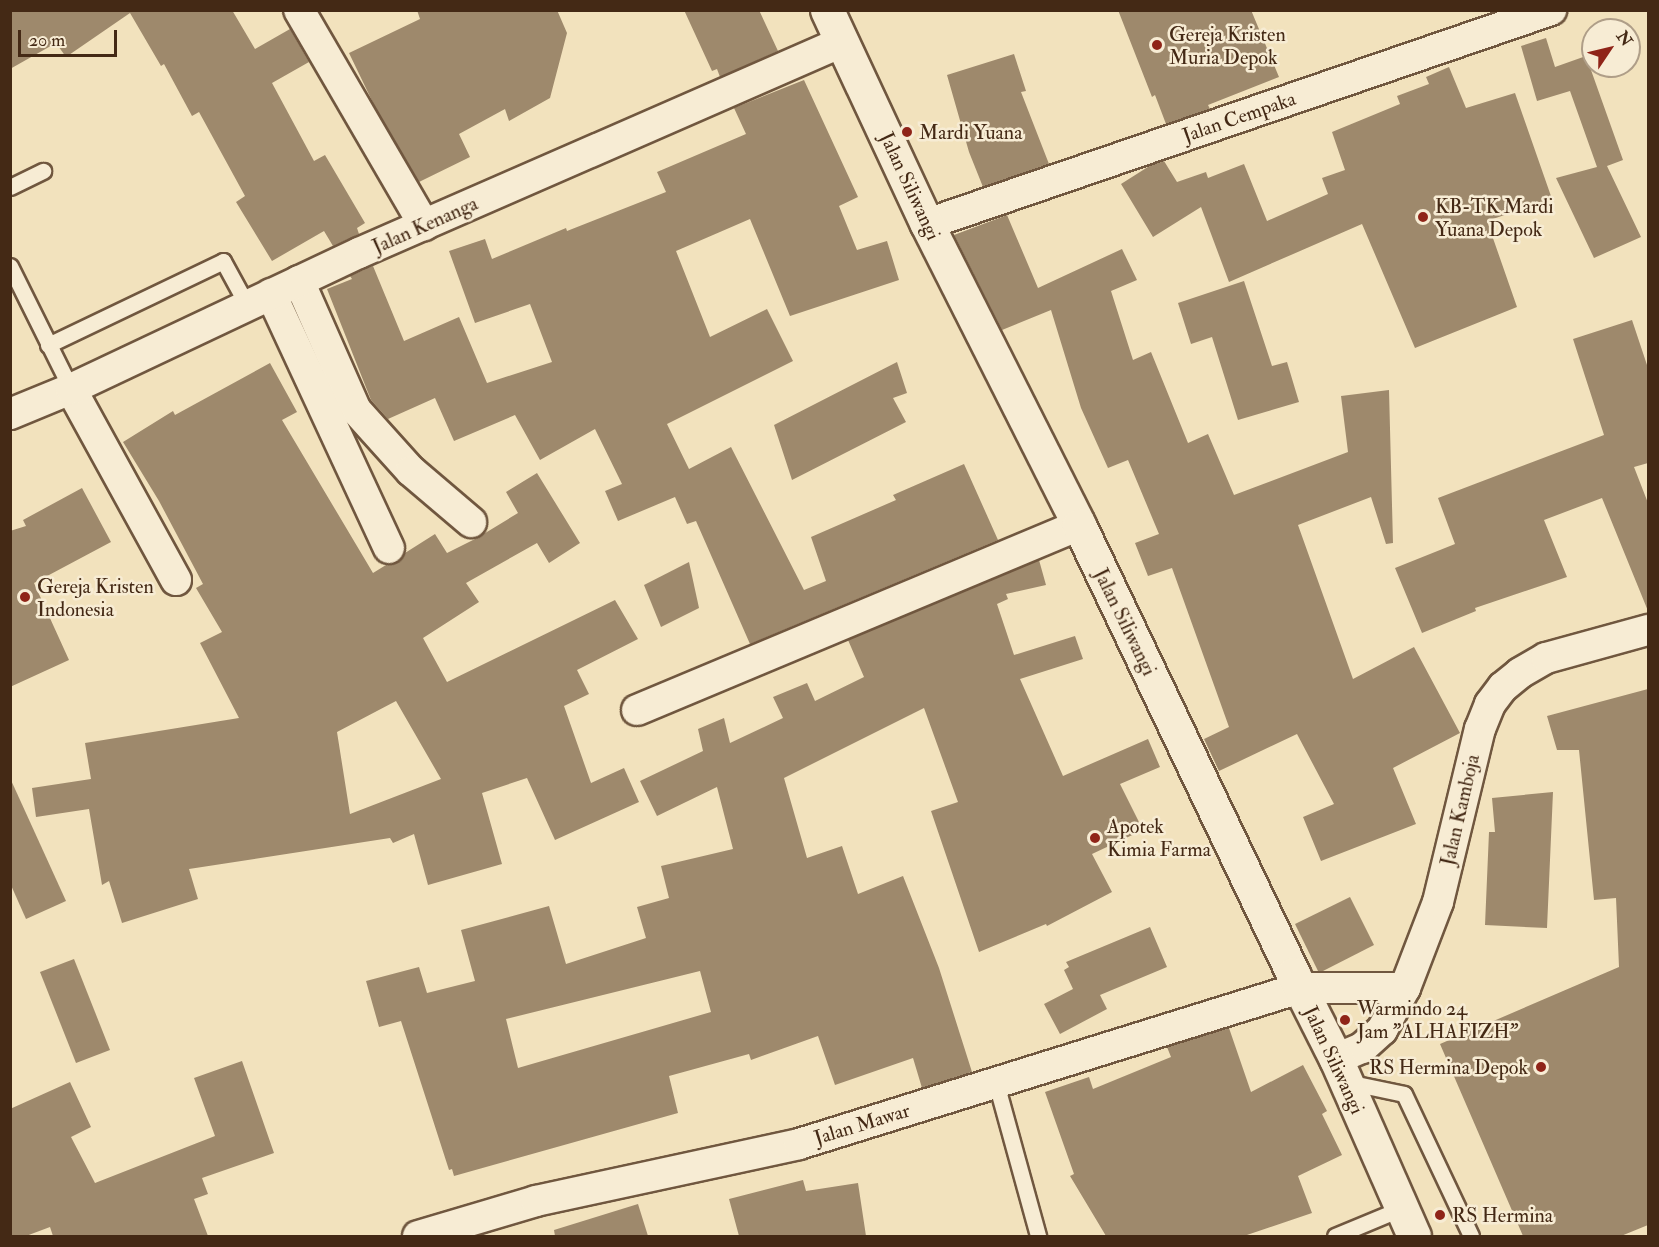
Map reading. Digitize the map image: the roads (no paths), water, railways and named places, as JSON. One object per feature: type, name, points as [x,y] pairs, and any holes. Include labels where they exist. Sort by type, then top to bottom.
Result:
[{"type":"main road","name":"Jalan Siliwangi","points":[[828,10],[927,224],[1078,525],[1341,1070],[1407,1222]]},
{"type":"street","points":[[299,10],[424,225]]},
{"type":"street","name":"Jalan Cempaka","points":[[927,224],[1551,10]]},
{"type":"street","name":"Jalan Kenanga","points":[[10,414],[71,389],[299,281],[424,225],[842,42]]},
{"type":"street","points":[[299,281],[356,410],[411,471],[471,522]]},
{"type":"street","points":[[259,300],[389,548]]},
{"type":"street","points":[[71,389],[176,580]]},
{"type":"street","points":[[637,710],[1078,525]]},
{"type":"street","name":"Jalan Kamboja","points":[[1341,1070],[1382,1030],[1405,988],[1438,902],[1480,729],[1490,704],[1503,687],[1520,673],[1546,658],[1648,630]]},
{"type":"street","name":"Jalan Mawar","points":[[418,1236],[465,1229],[547,1198],[799,1144],[1300,988],[1405,988]]},
{"type":"lane","points":[[10,187],[43,171]]},
{"type":"lane","points":[[48,345],[223,261],[259,300]]},
{"type":"lane","points":[[10,266],[71,389]]},
{"type":"lane","points":[[1341,1070],[1404,1094],[1471,1236]]},
{"type":"lane","points":[[996,1083],[1038,1236]]},
{"type":"lane","points":[[1335,1236],[1407,1222]]},
{"type":"place","name":"Gereja Kristen Muria Depok","points":[[1157,45]]},
{"type":"place","name":"Mardi Yuana","points":[[907,132]]},
{"type":"place","name":"KB-TK Mardi Yuana Depok","points":[[1423,217]]},
{"type":"place","name":"Gereja Kristen Indonesia","points":[[25,597]]},
{"type":"place","name":"Apotek Kimia Farma","points":[[1095,838]]},
{"type":"place","name":"Warmindo 24 Jam \"ALHAFIZH\"","points":[[1345,1020]]},
{"type":"place","name":"RS Hermina Depok","points":[[1541,1067]]},
{"type":"place","name":"RS Hermina","points":[[1440,1215]]}]
